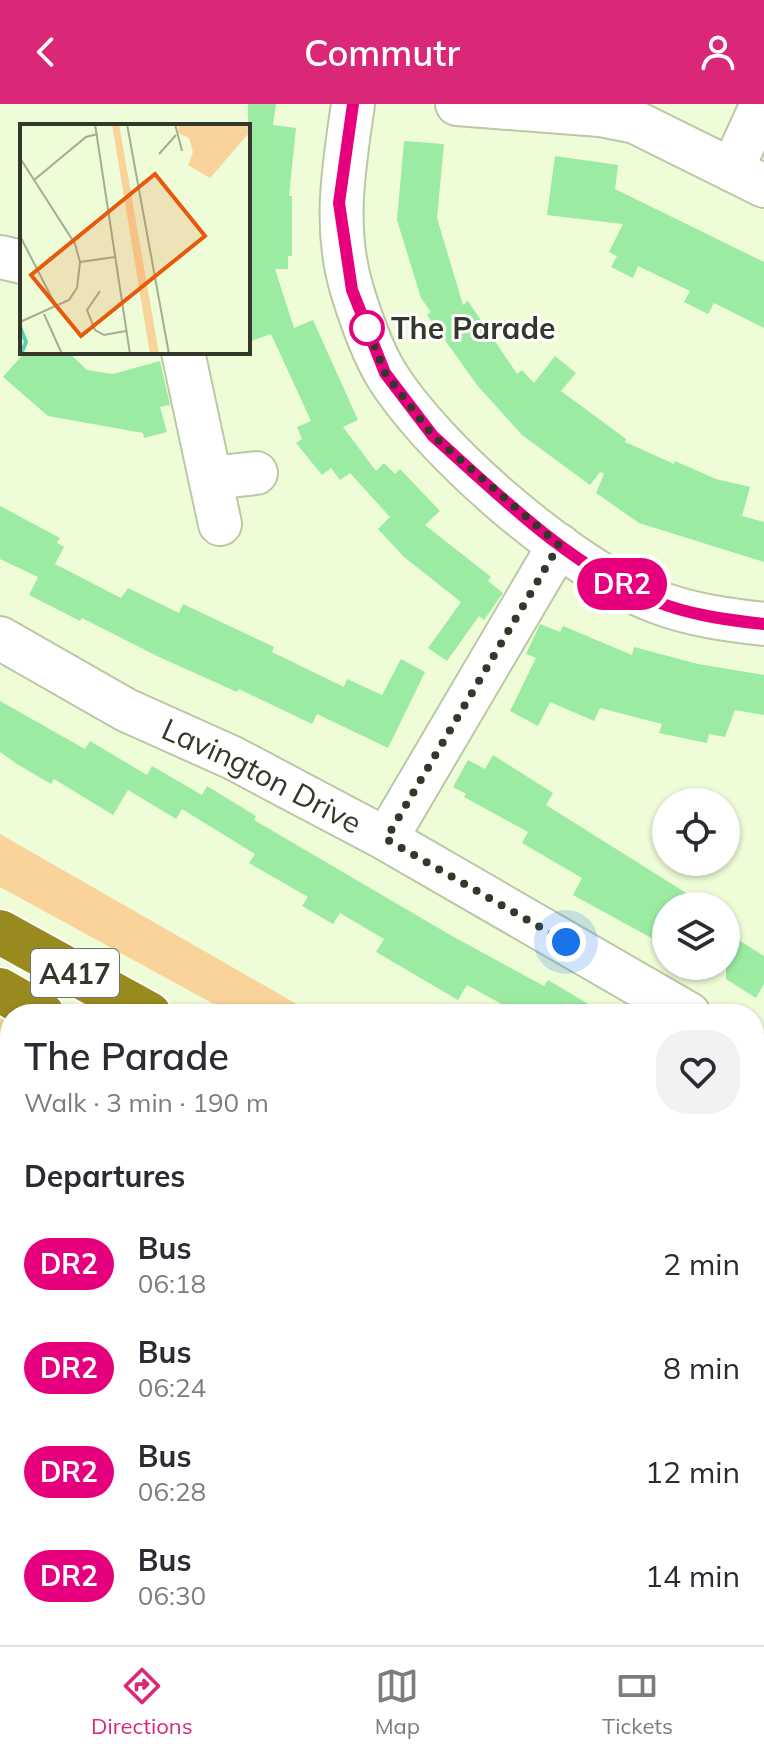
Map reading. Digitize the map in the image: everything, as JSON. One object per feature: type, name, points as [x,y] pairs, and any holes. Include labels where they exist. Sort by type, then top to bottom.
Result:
[{"type":"highway","name":"A417","points":[[0,932],[131,1004]]},
{"type":"highway","name":"A417","points":[[0,990],[24,1004]]},
{"type":"street","points":[[353,104],[339,203],[352,290],[385,373],[433,436],[559,545],[657,602],[722,620],[764,624]]},
{"type":"street","points":[[457,104],[600,115],[635,122],[748,178],[762,104]]},
{"type":"street","points":[[0,257],[20,262]]},
{"type":"street","points":[[183,354],[220,524]]},
{"type":"street","points":[[211,478],[256,473]]},
{"type":"street","points":[[386,839],[559,545]]},
{"type":"street","name":"Lavington Drive","points":[[0,638],[126,710],[233,758],[386,839],[672,1004]]},
{"type":"shaded area","points":[[0,834],[297,1004],[214,1004],[0,887]]},
{"type":"building","points":[[248,104],[276,104],[273,125],[296,128],[289,196],[292,196],[292,256],[288,256],[288,269],[275,269],[294,328],[313,320],[358,420],[343,427],[376,471],[384,463],[395,474],[400,469],[440,511],[425,525],[491,577],[488,581],[503,593],[484,620],[479,616],[447,661],[428,648],[461,602],[404,557],[378,529],[390,517],[350,473],[340,480],[331,468],[322,475],[296,443],[302,439],[297,427],[311,421],[271,334],[250,341],[252,226]]},
{"type":"building","points":[[404,141],[444,144],[437,218],[463,305],[468,301],[517,374],[522,370],[534,383],[555,356],[576,373],[561,391],[626,439],[625,442],[674,464],[675,461],[716,479],[750,487],[742,516],[764,522],[764,562],[639,523],[596,493],[604,474],[600,472],[590,485],[522,435],[477,385],[427,315],[431,312],[421,298],[397,220]]},
{"type":"building","points":[[555,156],[618,165],[615,189],[764,262],[764,328],[714,303],[708,314],[684,302],[690,291],[638,266],[633,278],[611,267],[617,256],[609,252],[623,224],[547,215]]},
{"type":"building","points":[[23,354],[70,354],[87,370],[113,374],[160,361],[170,405],[160,407],[167,432],[144,438],[143,433],[48,416],[3,377]]},
{"type":"building","points":[[0,506],[60,538],[57,543],[64,547],[55,564],[121,598],[128,588],[179,613],[183,604],[274,647],[272,652],[344,687],[347,679],[382,695],[401,659],[425,672],[388,748],[317,714],[312,724],[239,689],[237,692],[159,657],[82,618],[80,621],[29,595],[38,577],[0,559]]},
{"type":"building","points":[[540,624],[560,632],[563,626],[632,655],[634,647],[698,664],[764,675],[764,715],[735,710],[725,737],[709,734],[707,743],[659,733],[662,724],[600,708],[594,721],[550,702],[538,726],[510,711],[536,658],[526,654]]},
{"type":"building","points":[[0,701],[85,749],[90,741],[147,775],[152,766],[202,795],[207,786],[256,816],[254,820],[452,936],[544,986],[548,980],[588,1004],[502,1004],[467,985],[458,1000],[376,952],[384,939],[340,913],[333,924],[302,906],[308,897],[249,863],[255,854],[182,809],[176,819],[128,790],[113,815],[54,779],[51,784],[0,752]]},
{"type":"building","points":[[493,755],[553,793],[546,805],[652,871],[652,876],[659,876],[685,892],[652,892],[652,938],[573,895],[582,878],[522,843],[528,832],[464,797],[466,794],[453,787],[468,760],[485,769]]},
{"type":"building","points":[[740,941],[764,956],[764,984],[756,998],[728,980],[740,980]]},
{"type":"bus line","name":"DR2","points":[[353,104],[339,203],[352,290],[385,373],[433,436],[559,545],[624,586],[657,602],[722,620],[764,624]]},
{"type":"place","name":"The Parade","points":[[367,328]]},
{"type":"route","points":[[367,328],[363,317],[385,373],[433,436],[559,545],[386,839],[566,942]]}]
